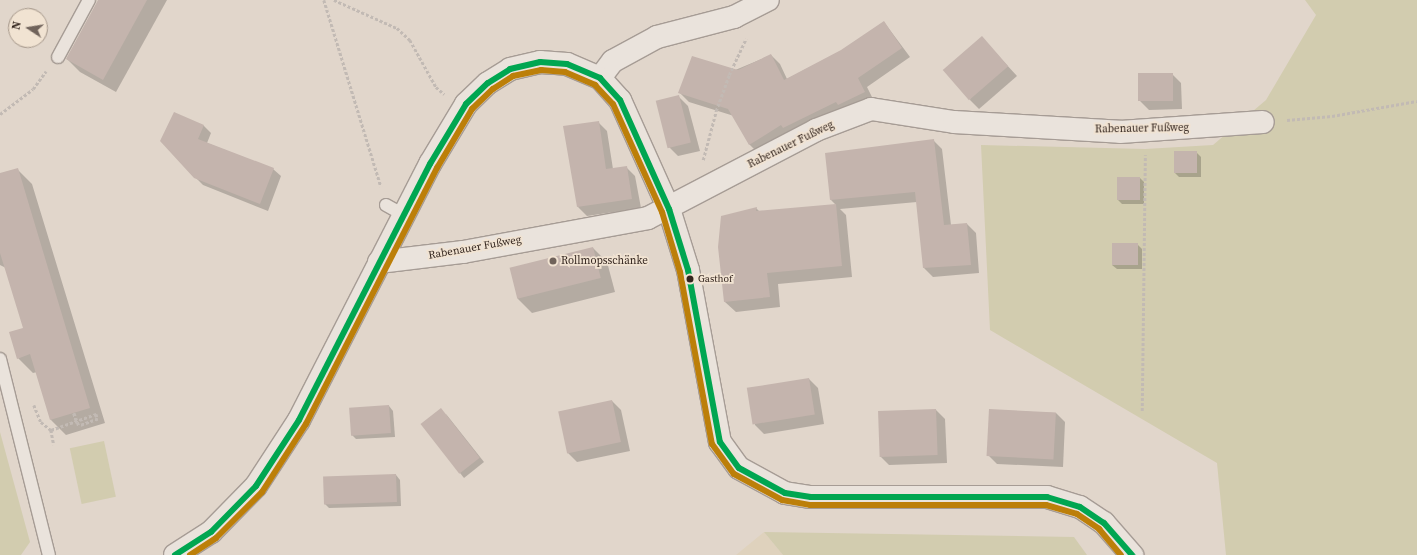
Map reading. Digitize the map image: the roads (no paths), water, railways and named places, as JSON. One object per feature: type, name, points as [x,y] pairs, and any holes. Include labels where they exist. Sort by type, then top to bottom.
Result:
[{"type":"main road","points":[[600,78],[613,61],[657,36],[734,17],[766,2]]},
{"type":"main road","points":[[175,555],[211,532],[256,486],[299,420],[379,262],[395,210],[464,107],[488,83],[510,69],[540,62],[567,64],[600,78],[620,100],[669,209],[688,270],[720,442],[739,468],[785,492],[811,497],[1047,497],[1080,507],[1104,523],[1132,555]]},
{"type":"main road","name":"Rabenauer Fußweg","points":[[379,262],[463,252],[648,218],[669,209],[699,190],[816,130],[871,109],[954,122],[1120,132],[1263,122]]},
{"type":"lane","points":[[58,57],[89,0]]},
{"type":"lane","points":[[0,359],[49,555]]},
{"type":"place","name":"Rollmopsschänke","points":[[553,261]]},
{"type":"place","name":"Gasthof","points":[[690,279]]}]
